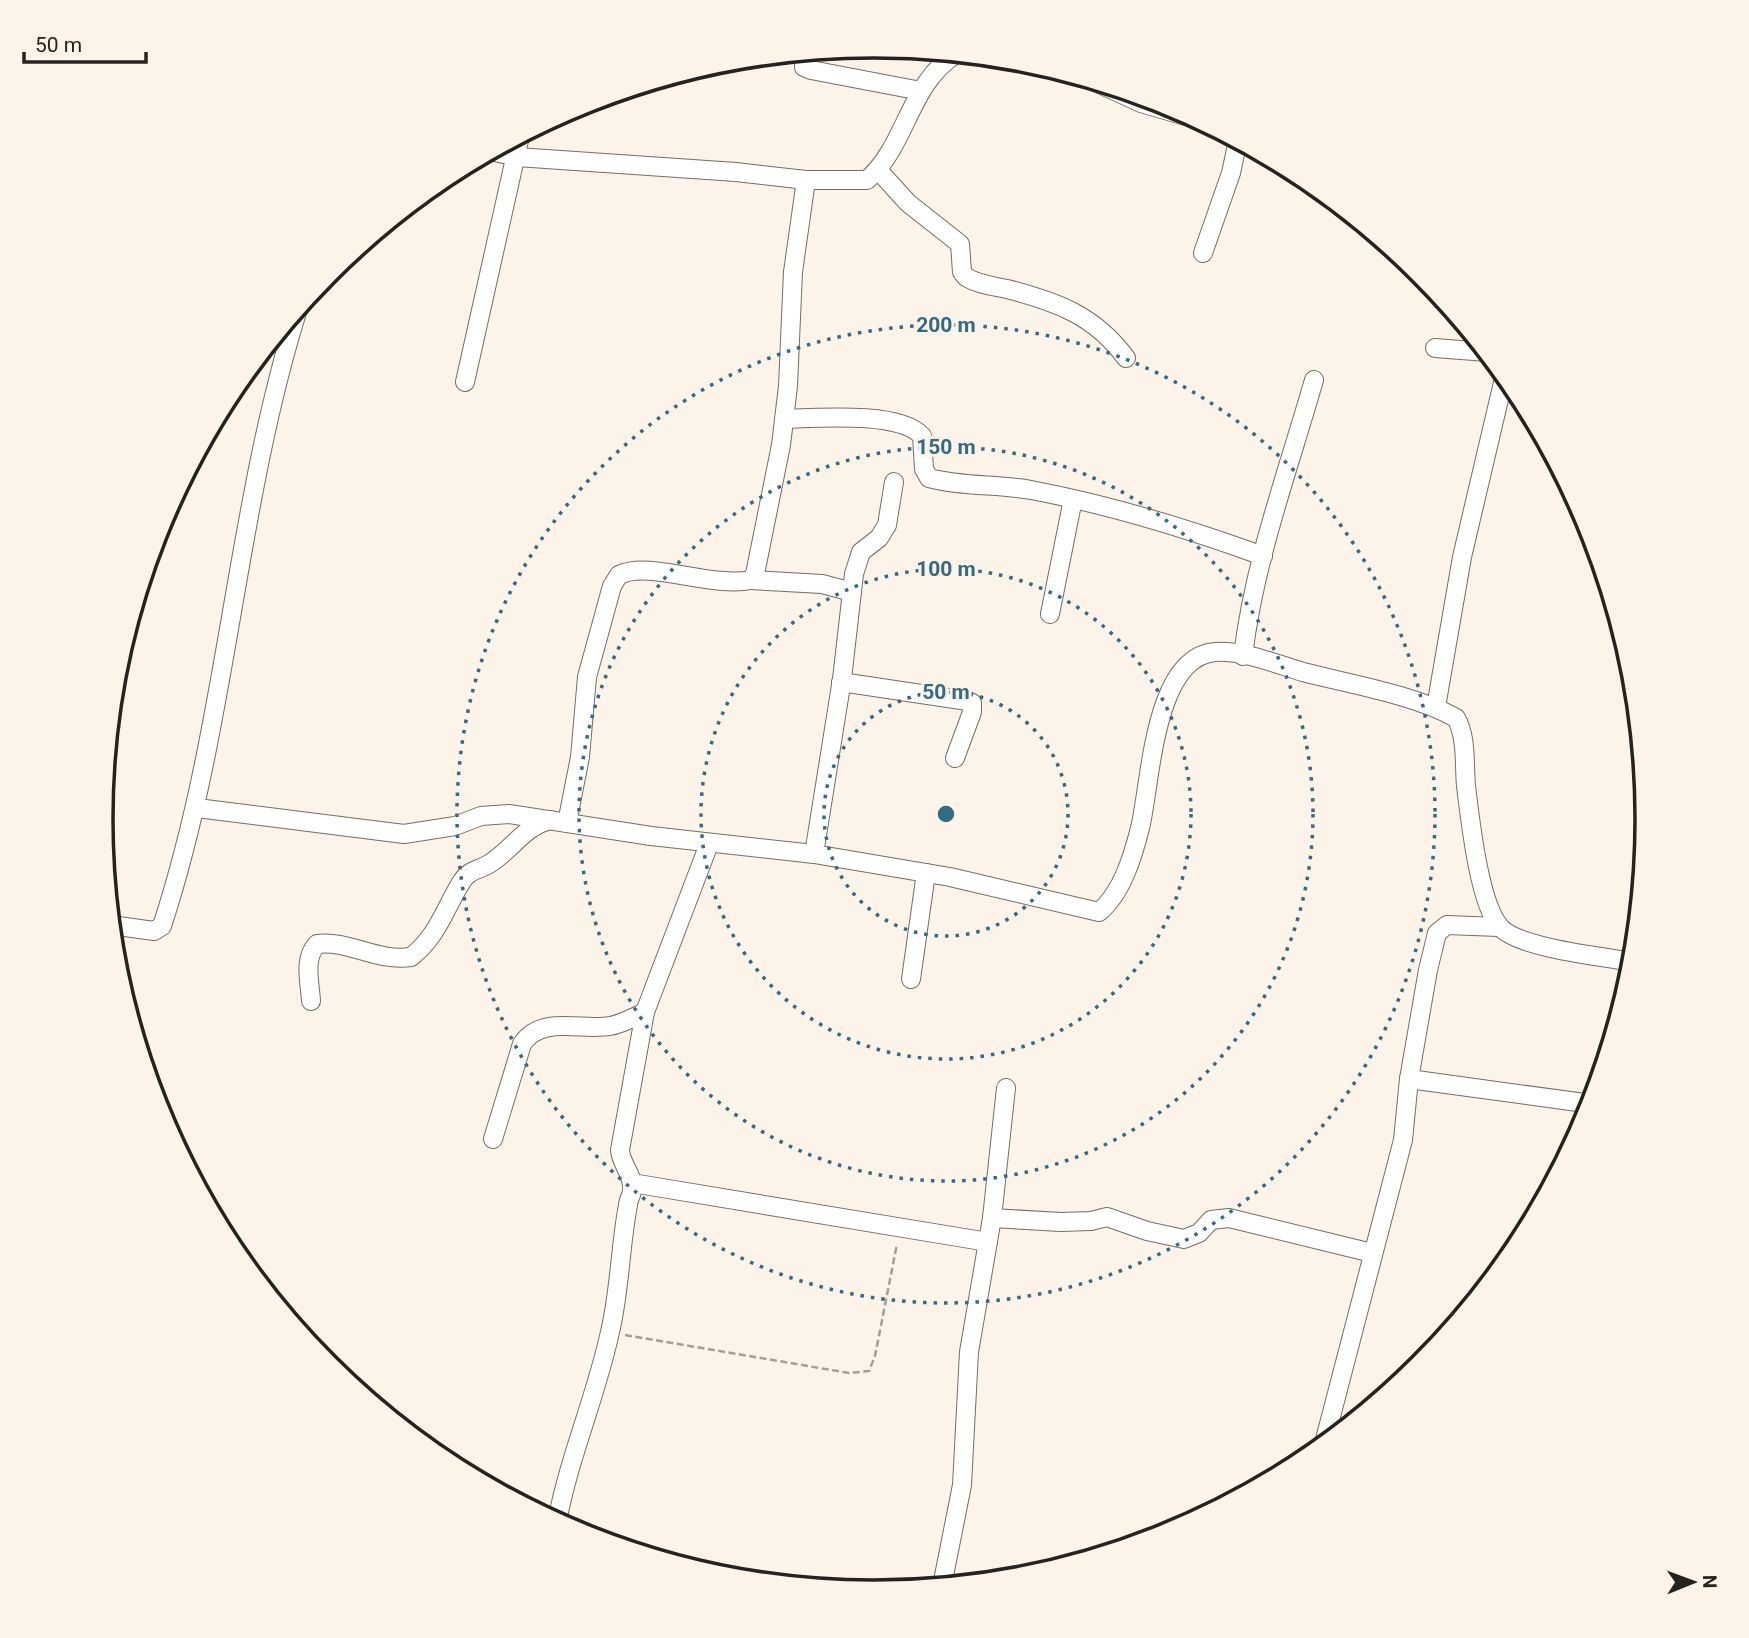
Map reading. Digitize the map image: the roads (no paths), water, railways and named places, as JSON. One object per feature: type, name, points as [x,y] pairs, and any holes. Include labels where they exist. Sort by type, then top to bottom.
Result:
[{"type":"street","points":[[804,61],[804,66],[811,70],[921,91]]},
{"type":"street","points":[[504,155],[517,158],[736,172],[806,180],[867,180],[889,157],[921,91],[944,61]]},
{"type":"street","points":[[465,382],[518,147]]},
{"type":"street","points":[[1203,253],[1231,173],[1236,150]]},
{"type":"street","points":[[878,170],[908,203],[960,244],[966,277],[1062,306],[1091,320],[1112,338],[1126,358]]},
{"type":"street","points":[[751,580],[761,553],[784,419],[793,272],[806,180]]},
{"type":"street","points":[[121,927],[154,931],[162,926],[197,808],[257,483],[292,330]]},
{"type":"street","points":[[1435,348],[1474,351]]},
{"type":"street","points":[[1242,656],[1247,620],[1263,556],[1314,380]]},
{"type":"street","points":[[1436,707],[1462,558],[1502,389]]},
{"type":"street","points":[[784,419],[844,418],[901,424],[917,430],[922,436],[924,469],[929,478],[1028,489],[1151,517],[1263,556]]},
{"type":"street","points":[[814,854],[852,592],[861,552],[879,538],[887,525],[894,482]]},
{"type":"street","points":[[1050,614],[1073,499]]},
{"type":"street","points":[[558,821],[580,757],[587,677],[612,586],[618,575],[641,570],[695,580],[822,584],[852,592]]},
{"type":"street","points":[[197,808],[404,834],[455,825],[494,814],[558,821],[709,844],[814,854],[926,873],[1098,912],[1113,897],[1129,864],[1140,827],[1154,737],[1177,678],[1200,656],[1215,652],[1242,656],[1436,707],[1456,718],[1461,726],[1474,842],[1484,887],[1499,927]]},
{"type":"street","points":[[841,682],[972,703],[972,712],[955,758]]},
{"type":"street","points":[[311,1001],[308,963],[311,951],[317,944],[336,944],[373,956],[397,959],[411,957],[432,936],[462,881],[472,870],[487,865],[531,827],[558,821]]},
{"type":"street","points":[[559,1511],[565,1480],[610,1333],[632,1183],[620,1150],[645,1012],[709,844]]},
{"type":"street","points":[[911,979],[926,873]]},
{"type":"street","points":[[1327,1431],[1404,1140],[1409,1079],[1437,933],[1447,925],[1499,927],[1513,937],[1543,945],[1622,960]]},
{"type":"street","points":[[493,1139],[522,1044],[527,1036],[547,1027],[610,1026],[645,1012]]},
{"type":"street","points":[[1409,1079],[1581,1102]]},
{"type":"street","points":[[944,1577],[962,1485],[969,1352],[992,1218],[1006,1088]]},
{"type":"street","points":[[632,1183],[988,1242]]},
{"type":"street","points":[[992,1218],[1061,1222],[1091,1221],[1107,1217],[1147,1231],[1184,1239],[1199,1233],[1211,1220],[1229,1218],[1372,1253]]}]
